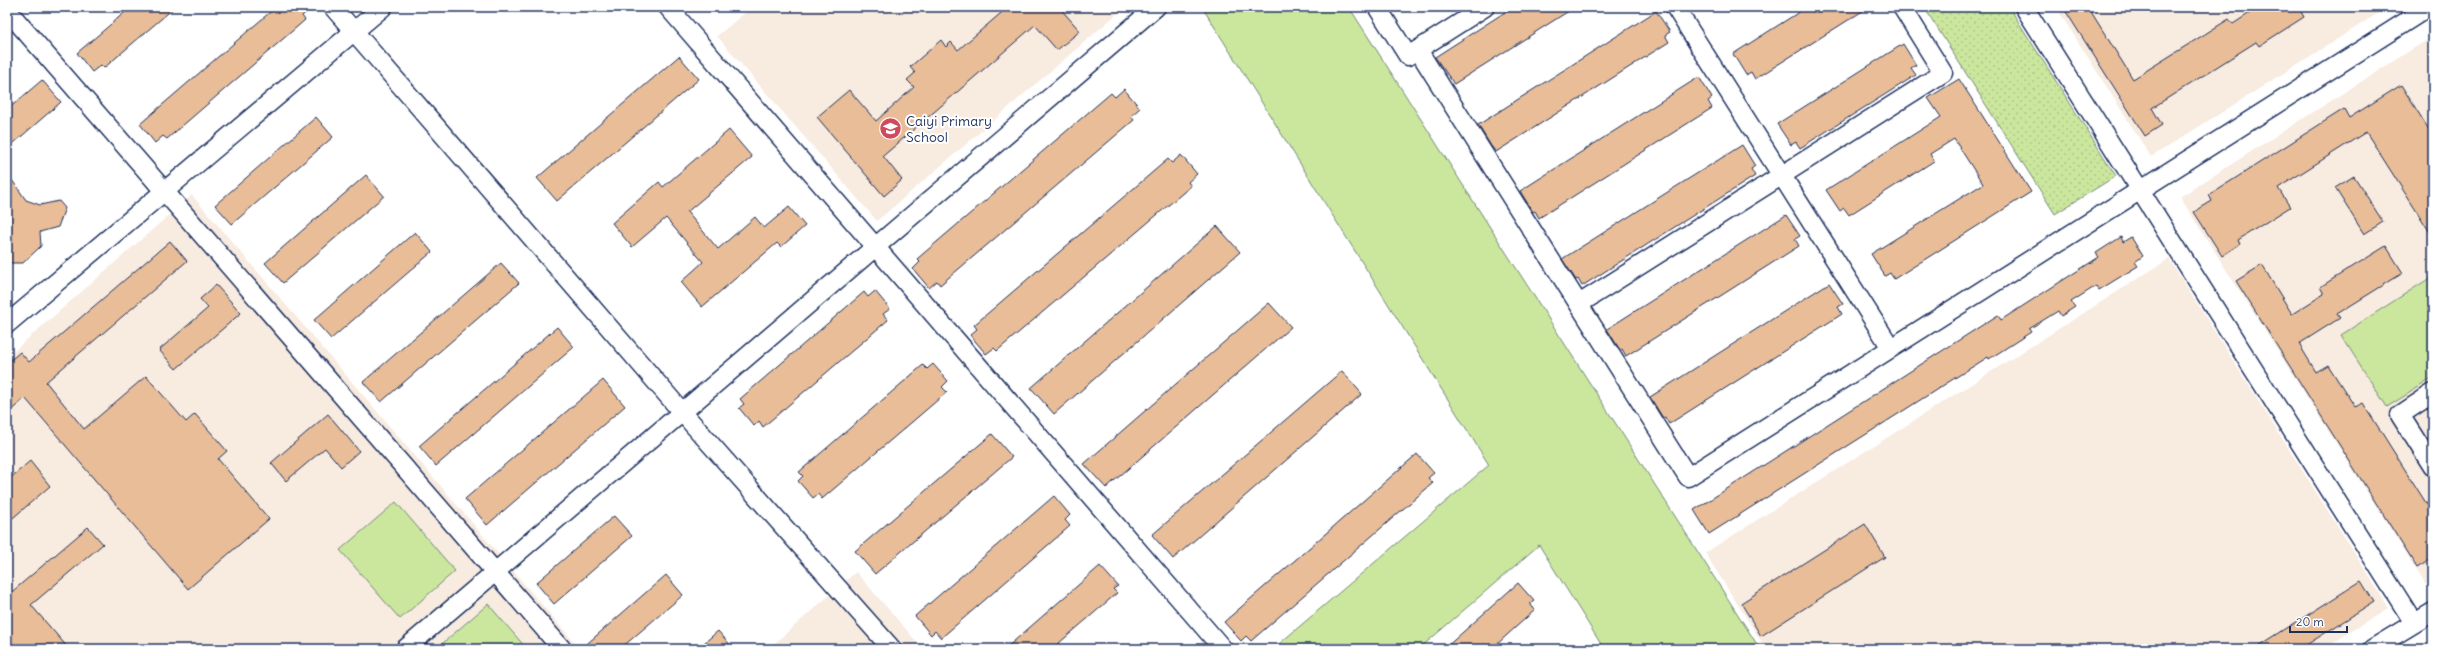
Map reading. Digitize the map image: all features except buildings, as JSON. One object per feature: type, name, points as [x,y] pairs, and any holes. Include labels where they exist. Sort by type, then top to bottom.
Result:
[{"type":"street","points":[[333,7],[682,412],[892,649]]},
{"type":"street","points":[[7,324],[383,7]]},
{"type":"street","points":[[668,7],[1223,649]]},
{"type":"street","points":[[405,649],[1156,7]]},
{"type":"street","points":[[1377,7],[1408,56],[1484,7]]},
{"type":"street","points":[[1675,7],[1891,348]]},
{"type":"street","points":[[1579,304],[1943,73],[1902,7]]},
{"type":"street","points":[[2024,7],[2414,624]]},
{"type":"street","points":[[1418,50],[1688,477],[2428,7]]},
{"type":"street","points":[[7,10],[562,649]]},
{"type":"street","points":[[2433,394],[2400,415],[2433,468]]},
{"type":"street","points":[[2372,649],[2433,612]]},
{"type":"shaded area","name":"Caiyi Primary School","points":[[752,7],[1125,7],[877,221],[717,36]]},
{"type":"shaded area","points":[[2056,7],[2388,7],[2151,157]]},
{"type":"shaded area","points":[[2433,36],[2433,580],[2426,585],[2180,197]]},
{"type":"shaded area","points":[[192,195],[580,649],[7,649],[7,357]]},
{"type":"shaded area","points":[[2169,259],[2389,608],[2323,649],[1766,649],[1705,553]]},
{"type":"shaded area","points":[[856,572],[923,649],[768,649]]},
{"type":"green space","points":[[1202,7],[1349,7],[1760,649],[1604,649],[1539,545],[1419,649],[1273,649],[1489,465]]},
{"type":"green space","points":[[1924,7],[2009,7],[2116,176],[2055,214]]},
{"type":"green space","points":[[2433,276],[2433,378],[2387,407],[2341,335]]},
{"type":"green space","points":[[396,502],[455,571],[400,619],[340,550]]},
{"type":"green space","points":[[488,604],[527,649],[436,649]]},
{"type":"place","name":"Caiyi Primary School","points":[[891,129]]}]
